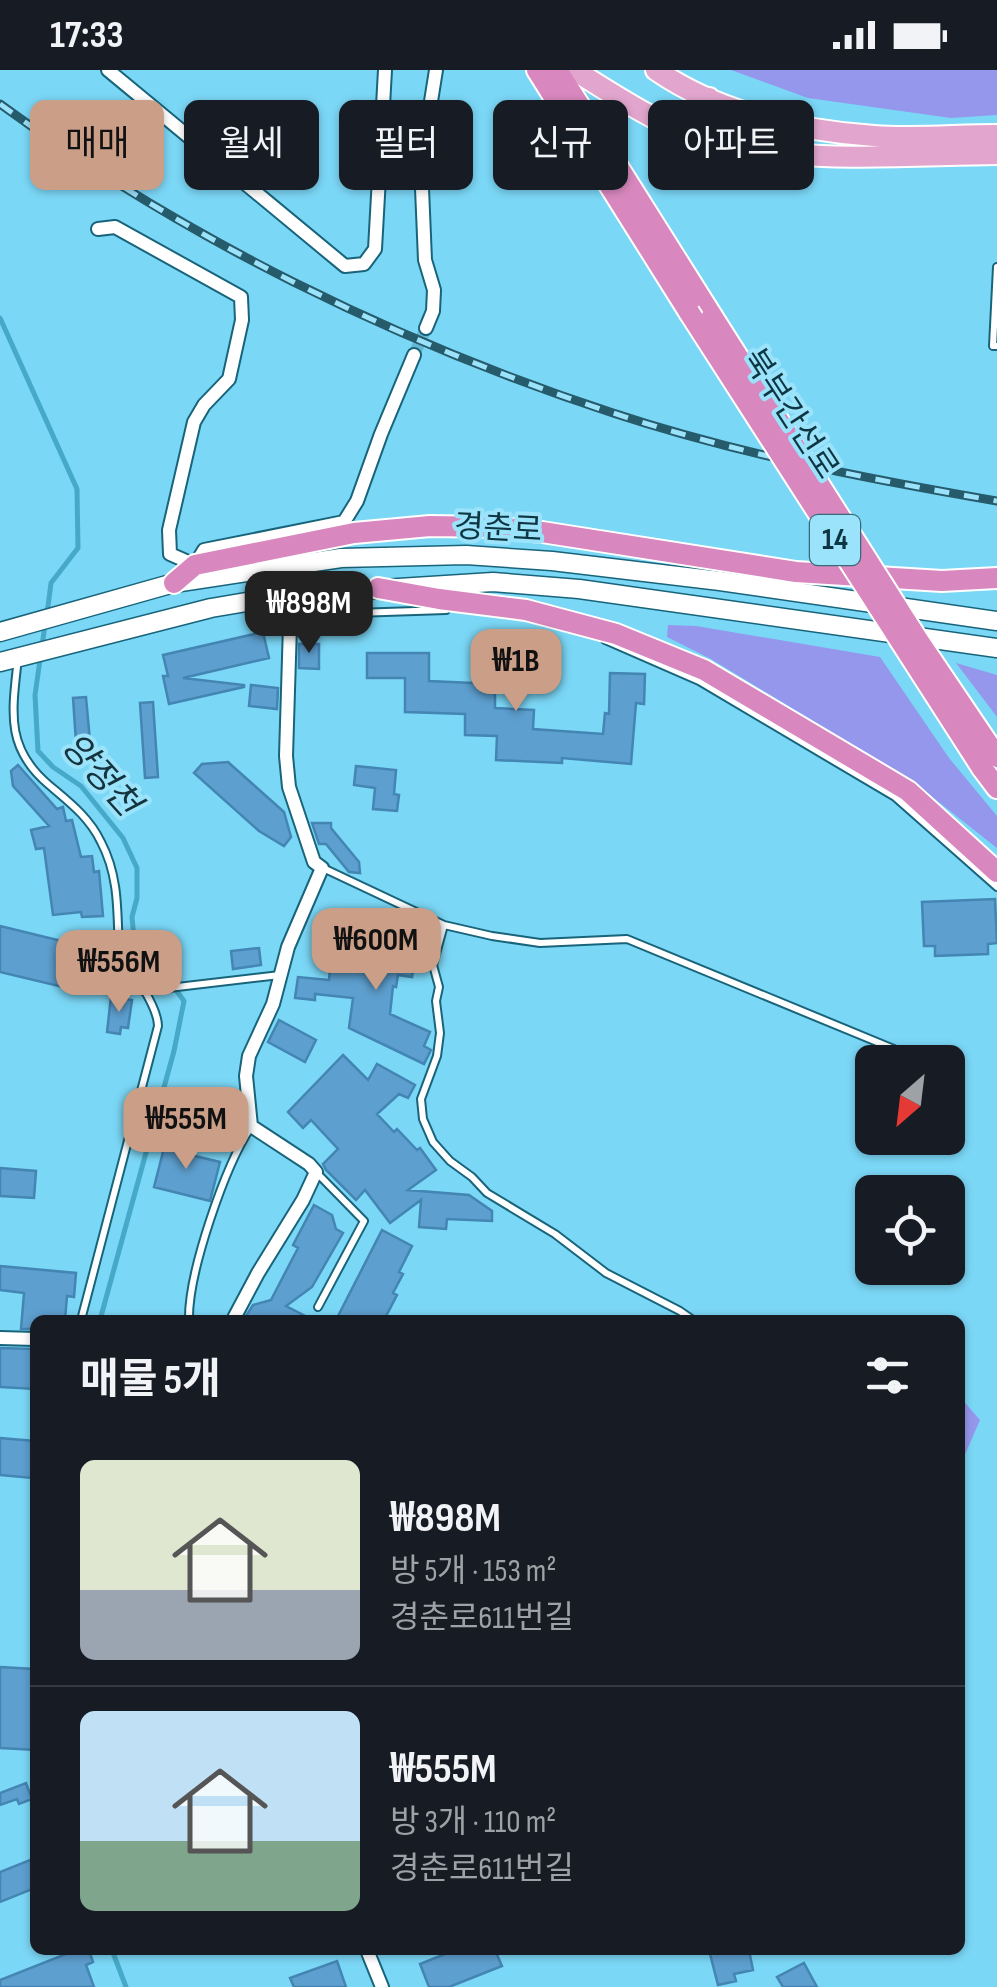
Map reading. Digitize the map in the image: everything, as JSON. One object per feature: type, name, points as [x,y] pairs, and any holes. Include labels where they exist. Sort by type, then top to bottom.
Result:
[{"type":"highway","name":"북부간선로","points":[[537,70],[558,100]]},
{"type":"highway","name":"북부간선로","points":[[558,70],[574,100]]},
{"type":"highway","name":"북부간선로","points":[[621,190],[688,312],[990,762]]},
{"type":"highway","name":"북부간선로","points":[[623,190],[712,316],[918,640],[990,762],[997,788]]},
{"type":"highway","points":[[174,583],[195,565],[336,536],[430,526],[495,526],[796,572],[942,581],[997,578]]},
{"type":"highway","points":[[378,588],[526,610],[616,634],[704,670],[908,791],[997,872]]},
{"type":"main road","points":[[574,70],[648,113]]},
{"type":"main road","points":[[594,70],[621,98]]},
{"type":"main road","points":[[656,70],[709,98],[804,128],[876,136],[997,135]]},
{"type":"main road","points":[[814,154],[997,154]]},
{"type":"main road","name":"경춘로","points":[[0,632],[174,583],[341,558],[466,555],[720,581],[997,621]]},
{"type":"main road","name":"경춘로","points":[[15,658],[211,608],[288,596],[493,582],[579,589],[997,648]]},
{"type":"street","points":[[108,70],[345,266],[364,264],[375,249],[385,70]]},
{"type":"street","points":[[426,328],[433,311],[434,290],[425,260],[421,164],[436,70]]},
{"type":"street","points":[[98,229],[114,227],[240,297],[242,320],[229,380],[204,405],[194,422],[169,530],[170,554],[195,565],[204,550],[344,522],[357,500],[414,355]]},
{"type":"street","points":[[236,1315],[316,1172],[251,1126],[246,1076],[249,1056],[273,1004],[288,947],[322,868],[314,862],[289,786],[286,756],[292,615],[288,596]]},
{"type":"street","points":[[0,1338],[30,1339]]},
{"type":"street","points":[[370,1955],[382,1987]]},
{"type":"lane","points":[[997,268],[997,346]]},
{"type":"lane","points":[[292,615],[440,609],[528,620]]},
{"type":"lane","points":[[545,624],[596,636],[699,680],[895,797],[997,887]]},
{"type":"lane","points":[[15,658],[16,739],[20,753],[30,768],[70,801],[100,840],[114,872],[119,955],[146,991],[158,1015],[83,1315]]},
{"type":"lane","points":[[322,868],[444,925],[540,942],[627,939],[884,1045]]},
{"type":"lane","points":[[444,925],[433,965],[438,986],[437,1056],[421,1098],[423,1120],[433,1142],[487,1193],[555,1234],[606,1272],[686,1315]]},
{"type":"lane","points":[[146,991],[280,975]]},
{"type":"lane","points":[[189,1315],[201,1246],[238,1147],[251,1126]]},
{"type":"lane","points":[[316,1172],[364,1221],[318,1308]]},
{"type":"shaded area","points":[[731,70],[997,70],[997,115],[951,118],[808,98]]},
{"type":"shaded area","points":[[668,625],[696,626],[880,657],[949,758],[997,816],[997,848],[912,781],[711,659],[667,637]]},
{"type":"shaded area","points":[[956,663],[997,675],[997,717],[994,713]]},
{"type":"shaded area","points":[[965,1403],[980,1420],[965,1454]]},
{"type":"building","points":[[263,632],[269,658],[183,678],[244,687],[169,704],[163,655]]},
{"type":"building","points":[[299,644],[319,644],[319,669],[299,668]]},
{"type":"building","points":[[367,653],[429,653],[429,681],[495,684],[495,708],[534,710],[533,729],[603,734],[605,713],[609,714],[610,673],[645,674],[644,704],[636,703],[631,764],[562,758],[562,763],[496,760],[497,736],[465,735],[465,714],[405,712],[405,678],[367,678]]},
{"type":"building","points":[[251,685],[278,688],[277,709],[249,706]]},
{"type":"building","points":[[86,697],[90,741],[76,742],[73,698]]},
{"type":"building","points":[[153,702],[158,777],[145,778],[140,703]]},
{"type":"building","points":[[228,762],[284,812],[291,837],[284,846],[259,831],[194,773],[202,764]]},
{"type":"building","points":[[18,765],[57,809],[63,807],[66,821],[72,820],[81,857],[92,856],[94,872],[99,871],[103,916],[82,917],[81,912],[53,915],[44,848],[36,849],[31,830],[49,826],[13,786],[11,771]]},
{"type":"building","points":[[356,766],[396,770],[397,811],[373,809],[375,788],[354,785]]},
{"type":"building","points":[[312,823],[331,823],[359,862],[360,873],[349,872],[326,844],[319,844]]},
{"type":"building","points":[[995,899],[997,943],[988,944],[988,954],[935,956],[935,946],[924,946],[922,902]]},
{"type":"building","points":[[0,926],[94,949],[84,992],[0,972]]},
{"type":"building","points":[[381,930],[424,939],[420,964],[414,963],[412,977],[398,975],[396,987],[393,986],[390,1014],[430,1032],[424,1046],[431,1050],[424,1064],[349,1028],[353,998],[315,994],[315,1000],[295,998],[298,977],[329,980],[331,957],[376,962]]},
{"type":"building","points":[[259,948],[261,965],[233,969],[231,951]]},
{"type":"building","points":[[111,997],[132,1000],[128,1028],[121,1027],[120,1034],[107,1032]]},
{"type":"building","points":[[279,1020],[316,1040],[305,1062],[268,1042]]},
{"type":"building","points":[[343,1055],[368,1080],[377,1064],[415,1085],[408,1098],[399,1094],[377,1114],[394,1132],[397,1129],[417,1150],[420,1148],[436,1170],[408,1190],[469,1195],[492,1211],[492,1221],[447,1219],[446,1229],[419,1227],[421,1200],[390,1223],[365,1190],[356,1200],[326,1170],[323,1164],[338,1149],[311,1120],[303,1128],[288,1112]]},
{"type":"building","points":[[166,1140],[193,1147],[191,1155],[220,1162],[210,1201],[154,1187]]},
{"type":"building","points":[[0,1168],[36,1171],[34,1198],[0,1196]]},
{"type":"building","points":[[314,1205],[332,1215],[336,1229],[343,1233],[312,1287],[286,1306],[303,1315],[247,1315],[253,1305],[271,1300],[298,1248],[293,1245]]},
{"type":"building","points":[[382,1230],[412,1246],[399,1272],[403,1274],[393,1293],[397,1295],[387,1315],[339,1315]]},
{"type":"building","points":[[0,1266],[76,1273],[74,1297],[67,1296],[65,1315],[30,1315],[30,1329],[21,1329],[24,1293],[0,1290]]},
{"type":"building","points":[[0,1348],[30,1349],[30,1389],[0,1387]]},
{"type":"building","points":[[0,1438],[30,1441],[30,1478],[0,1475]]},
{"type":"building","points":[[0,1667],[30,1669],[30,1750],[0,1748]]},
{"type":"building","points":[[26,1783],[30,1800],[0,1805],[0,1793]]},
{"type":"building","points":[[30,1860],[30,1890],[0,1902],[0,1872]]},
{"type":"building","points":[[63,1955],[91,1955],[93,1962],[86,1965],[94,1987],[0,1987],[0,1980]]},
{"type":"building","points":[[442,1955],[497,1955],[502,1966],[449,1987],[429,1987],[420,1964]]},
{"type":"building","points":[[710,1955],[750,1955],[753,1970],[734,1974],[736,1981],[718,1985]]},
{"type":"building","points":[[337,1961],[346,1987],[294,1987],[290,1978]]},
{"type":"building","points":[[804,1963],[817,1987],[783,1987],[777,1977]]},
{"type":"waterway","name":"양정천","points":[[0,318],[77,489],[78,548],[51,583],[47,614]]},
{"type":"waterway","name":"양정천","points":[[45,625],[35,695],[38,751],[81,786],[123,838],[137,868],[137,898],[132,917],[135,948],[146,964],[168,979],[184,1001],[174,1051],[101,1315]]},
{"type":"waterway","name":"양정천","points":[[114,1955],[126,1987]]},
{"type":"tunnel","points":[[414,355],[426,328]]},
{"type":"railway","points":[[0,104],[143,199],[218,242],[372,320],[452,354],[613,413],[708,441],[852,474],[997,501]]}]
